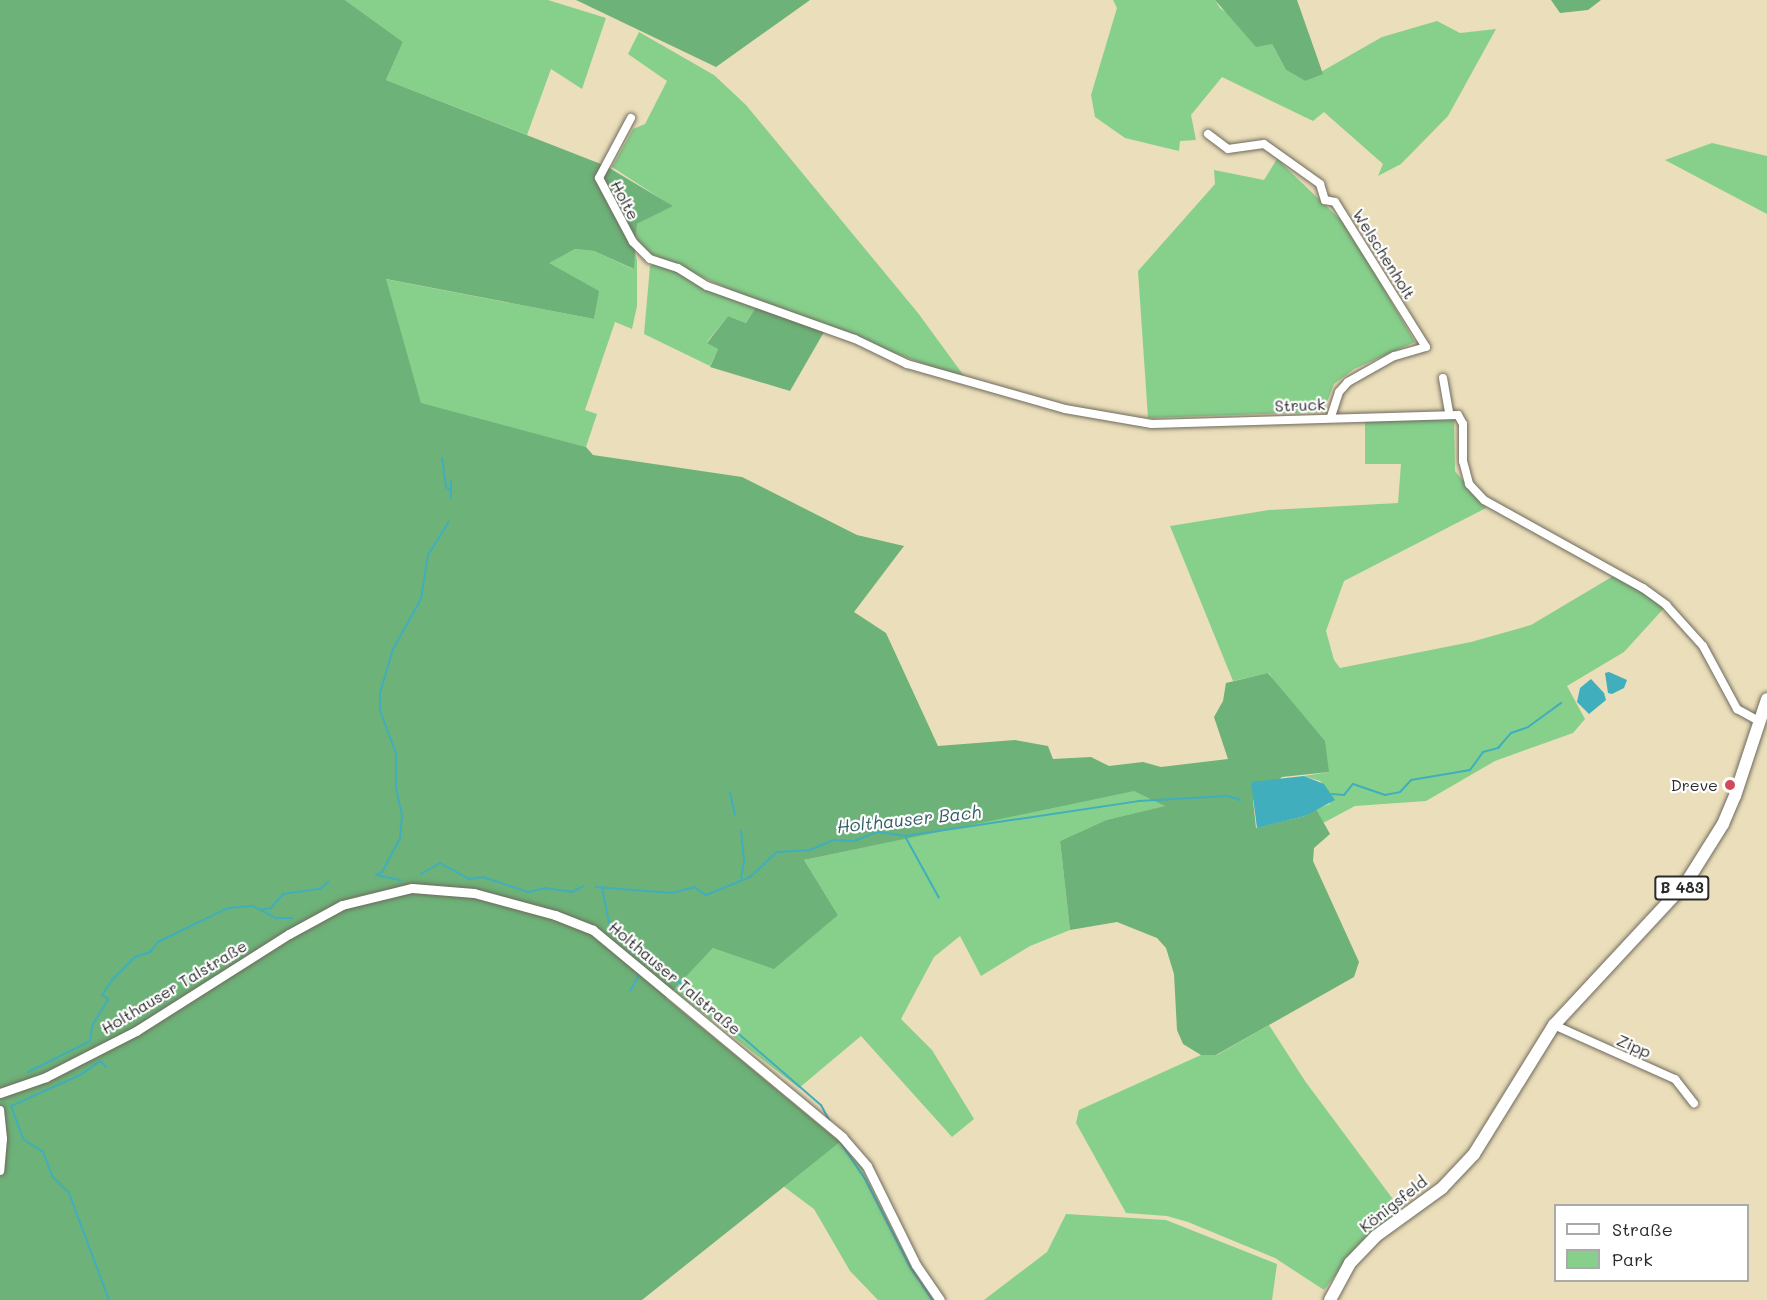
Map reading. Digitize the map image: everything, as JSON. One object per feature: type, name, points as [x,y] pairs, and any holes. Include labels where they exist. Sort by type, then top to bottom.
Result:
[{"type":"main road","name":"B 483","points":[[1554,1025],[1669,904],[1701,861],[1735,796],[1767,699]]},
{"type":"main road","name":"Königsfeld","points":[[1330,1300],[1334,1286],[1363,1249],[1452,1179],[1485,1140],[1554,1025]]},
{"type":"street","name":"Holte","points":[[631,118],[599,178],[633,242],[650,259]]},
{"type":"street","name":"Welschenholt","points":[[1208,134],[1228,149],[1264,144],[1320,184],[1325,200],[1335,202],[1426,347],[1394,356],[1348,382],[1339,392],[1331,417]]},
{"type":"street","name":"Struck","points":[[650,259],[678,268],[707,286],[855,339],[907,364],[1065,409],[1152,424],[1449,413]]},
{"type":"street","points":[[1443,378],[1449,413],[1458,415],[1463,424],[1469,484],[1484,500],[1643,588],[1666,604],[1703,646],[1737,709],[1760,722]]},
{"type":"street","name":"Holthauser Talstraße","points":[[0,1094],[46,1077],[153,1021],[297,928],[342,905],[412,888],[474,893],[555,915],[593,930],[842,1137],[867,1166],[916,1265],[940,1300]]},
{"type":"street","name":"Zipp","points":[[1554,1025],[1675,1079],[1694,1102]]},
{"type":"street","points":[[0,1110],[3,1139],[0,1171]]},
{"type":"green space","points":[[0,0],[345,0],[403,42],[386,80],[606,166],[673,206],[637,224],[634,269],[594,251],[575,249],[549,263],[599,291],[594,319],[386,279],[421,403],[586,447],[593,455],[742,477],[857,535],[904,546],[854,612],[886,633],[938,746],[1015,740],[1048,746],[1053,759],[1091,757],[1109,766],[1143,762],[1161,767],[1228,759],[1214,717],[1223,701],[1226,683],[1268,673],[1325,741],[1329,772],[1282,777],[1253,800],[1256,828],[1305,816],[1316,809],[1330,834],[1314,848],[1313,861],[1359,962],[1354,977],[1216,1055],[1201,1055],[1183,1044],[1177,1030],[1174,974],[1166,948],[1157,938],[1117,922],[1070,930],[1060,841],[1106,820],[1165,806],[1134,791],[804,860],[838,915],[774,969],[713,948],[666,998],[840,1142],[642,1300],[0,1300]]},
{"type":"green space","points":[[345,0],[548,0],[606,18],[582,89],[551,69],[527,135],[386,80],[403,42]]},
{"type":"green space","points":[[576,0],[810,0],[716,67]]},
{"type":"green space","points":[[1113,0],[1215,0],[1220,8],[1272,44],[1286,70],[1305,81],[1382,37],[1437,21],[1460,33],[1496,29],[1448,116],[1401,164],[1378,176],[1383,164],[1324,112],[1313,121],[1222,77],[1191,115],[1196,140],[1180,141],[1179,151],[1125,138],[1095,117],[1091,95],[1117,8]]},
{"type":"green space","points":[[1215,0],[1297,0],[1323,74],[1305,81],[1286,70],[1272,44],[1256,47]]},
{"type":"green space","points":[[1551,0],[1601,0],[1588,10],[1560,13]]},
{"type":"green space","points":[[639,32],[714,75],[746,105],[918,313],[967,380],[762,304],[642,250],[636,237],[637,224],[672,206],[612,167],[633,129],[645,124],[667,81],[628,54]]},
{"type":"green space","points":[[1712,143],[1767,156],[1767,214],[1665,160]]},
{"type":"green space","points":[[1277,159],[1347,226],[1415,342],[1354,369],[1334,384],[1323,412],[1148,418],[1138,271],[1215,184],[1214,170],[1264,180]]},
{"type":"green space","points":[[575,249],[594,251],[633,269],[635,253],[637,260],[637,306],[632,329],[615,322],[585,410],[597,414],[586,447],[421,404],[385,279],[594,319],[598,291],[548,263]]},
{"type":"green space","points":[[655,264],[673,267],[756,307],[746,323],[728,316],[707,342],[718,349],[710,366],[644,334],[650,266]]},
{"type":"green space","points":[[756,307],[824,332],[790,391],[710,367],[718,349],[707,343],[728,316],[746,323]]},
{"type":"green space","points":[[1454,417],[1455,471],[1486,508],[1344,581],[1326,631],[1334,660],[1340,668],[1471,642],[1531,625],[1615,575],[1665,607],[1624,652],[1567,686],[1585,719],[1573,733],[1495,761],[1426,801],[1355,806],[1323,823],[1316,809],[1330,804],[1327,790],[1320,781],[1304,776],[1329,772],[1269,673],[1233,681],[1170,526],[1269,510],[1398,503],[1401,464],[1365,464],[1365,420]]},
{"type":"green space","points":[[1133,790],[1166,806],[1106,820],[1060,841],[1070,930],[1030,946],[981,976],[960,936],[934,957],[901,1019],[932,1050],[974,1119],[952,1137],[861,1036],[799,1088],[673,990],[713,948],[838,915],[804,860]]},
{"type":"green space","points":[[1269,1025],[1305,1081],[1401,1210],[1354,1251],[1324,1290],[1275,1258],[1188,1222],[1167,1216],[1126,1213],[1076,1123],[1079,1110],[1201,1055],[1217,1055]]},
{"type":"green space","points":[[840,1142],[861,1167],[919,1283],[934,1300],[878,1300],[850,1271],[814,1209],[783,1186]]},
{"type":"green space","points":[[1066,1214],[1166,1220],[1277,1264],[1272,1300],[984,1300],[1047,1252]]},
{"type":"water","points":[[1609,672],[1627,680],[1624,688],[1612,694],[1608,693],[1605,673]]},
{"type":"water","points":[[1591,679],[1604,693],[1606,700],[1589,714],[1577,702],[1580,688]]},
{"type":"water","points":[[1304,776],[1324,784],[1335,800],[1305,816],[1257,828],[1251,782]]},
{"type":"waterway","points":[[442,458],[446,487],[450,490]]},
{"type":"waterway","points":[[451,481],[451,498]]},
{"type":"waterway","points":[[376,875],[382,872],[400,838],[402,816],[396,787],[396,753],[380,711],[380,693],[393,649],[421,599],[428,555],[449,522]]},
{"type":"waterway","name":"Holthauser Bach","points":[[1332,794],[1344,795],[1353,784],[1385,795],[1400,792],[1411,780],[1470,770],[1483,752],[1498,748],[1511,733],[1528,727],[1561,703]]},
{"type":"waterway","points":[[730,793],[735,814]]},
{"type":"waterway","name":"Holthauser Bach","points":[[596,887],[672,893],[694,887],[706,895],[750,877],[777,852],[810,850],[833,840],[854,841],[878,832],[905,836],[1138,801],[1228,796],[1240,800]]},
{"type":"waterway","points":[[741,831],[744,862],[741,879]]},
{"type":"waterway","points":[[906,838],[939,898]]},
{"type":"waterway","name":"Holthauser Bach","points":[[421,874],[440,863],[469,879],[483,877],[528,892],[545,888],[572,892],[584,886]]},
{"type":"waterway","name":"Holthauser Bach","points":[[376,875],[400,880]]},
{"type":"waterway","points":[[260,910],[271,908],[283,894],[320,889],[328,882]]},
{"type":"waterway","points":[[602,887],[609,923],[642,952],[643,958],[650,957],[821,1105],[831,1124]]},
{"type":"waterway","name":"Holthauser Bach","points":[[28,1072],[90,1041],[92,1026],[108,999],[102,995],[112,980],[135,957],[150,952],[158,942],[228,908],[253,906],[276,918],[293,918]]},
{"type":"waterway","points":[[630,991],[640,974]]},
{"type":"waterway","points":[[106,1067],[100,1061],[82,1074],[11,1106],[23,1139],[43,1152],[52,1176],[69,1193],[109,1300]]},
{"type":"waterway","points":[[840,1142],[865,1179],[910,1267],[932,1300]]},
{"type":"place","name":"Dreve","points":[[1730,785]]}]
